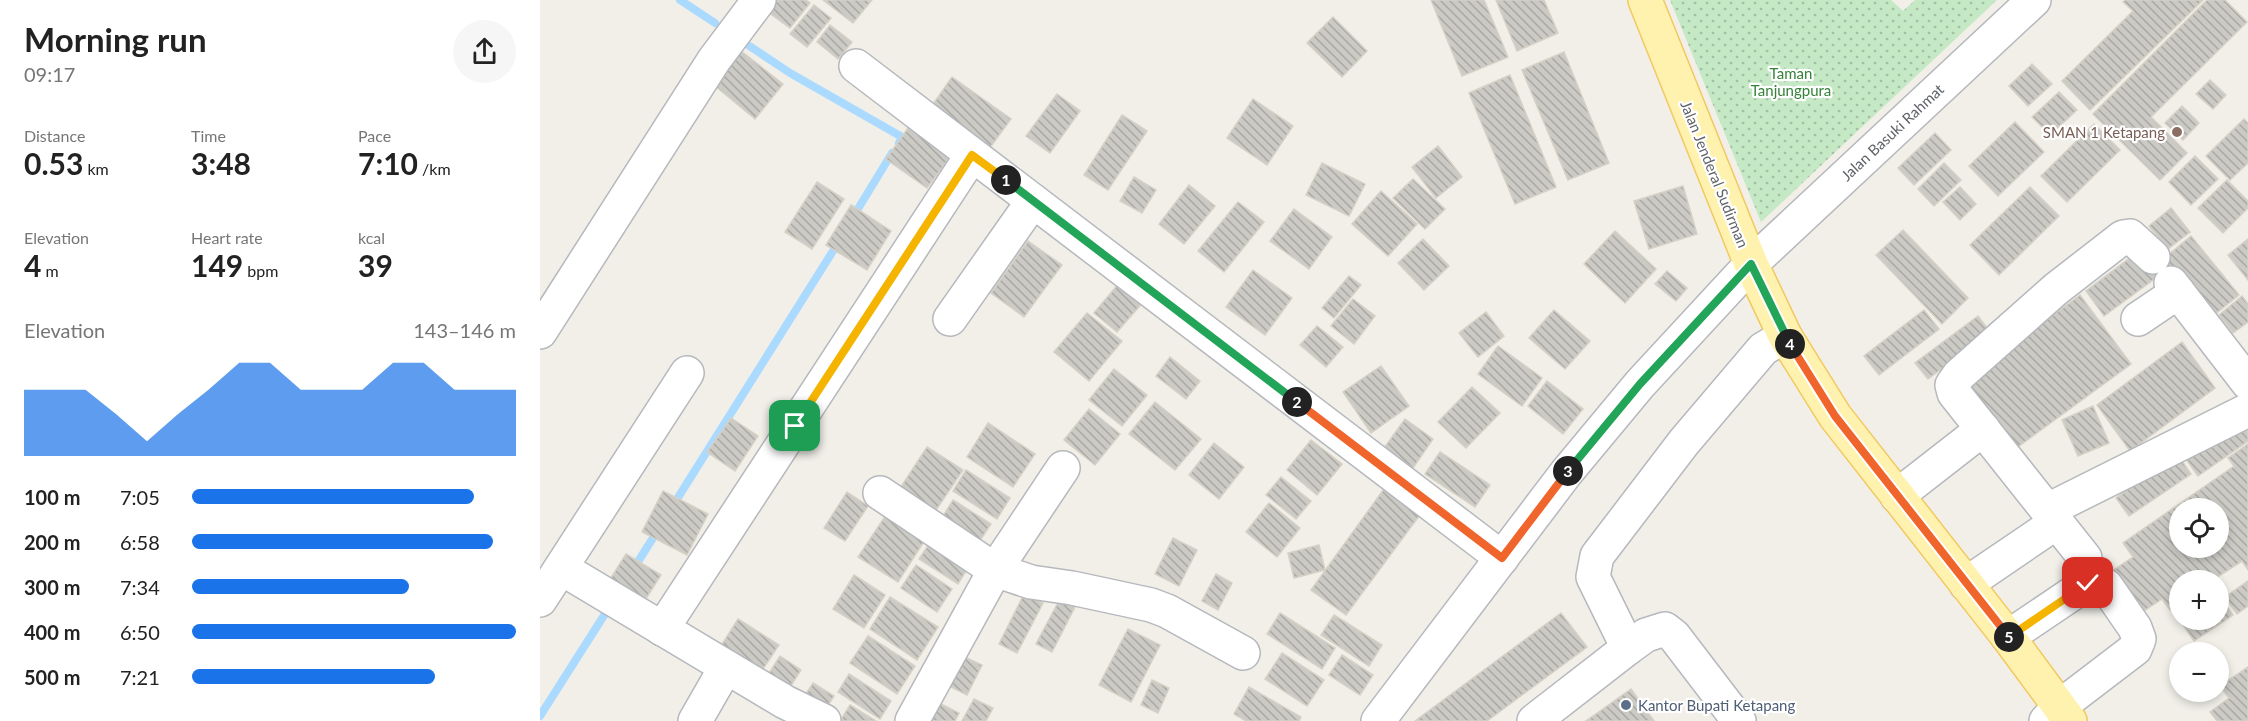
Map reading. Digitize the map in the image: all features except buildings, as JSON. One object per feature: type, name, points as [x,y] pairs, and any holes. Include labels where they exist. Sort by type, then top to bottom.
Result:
[{"type":"main road","name":"Jalan Jenderal Sudirman","points":[[1645,0],[1751,264],[1785,336],[1835,416],[2008,637],[2058,716]]},
{"type":"street","points":[[540,332],[714,60],[759,0]]},
{"type":"street","name":"Jalan Basuki Rahmat","points":[[1378,721],[1566,473],[1640,384],[1751,264],[2034,0]]},
{"type":"street","points":[[856,66],[1502,558]]},
{"type":"street","points":[[662,629],[972,155]]},
{"type":"street","points":[[950,320],[1033,201]]},
{"type":"street","points":[[2085,558],[1954,393],[1952,385],[1959,375],[2056,289],[2123,237],[2130,236],[2153,257]]},
{"type":"street","points":[[2138,319],[2175,288],[2248,382]]},
{"type":"street","points":[[1628,648],[1593,577],[1597,556],[1684,442],[1763,349],[1785,336]]},
{"type":"street","points":[[540,600],[687,373]]},
{"type":"street","points":[[1966,584],[2053,516],[2248,410]]},
{"type":"street","points":[[1898,496],[1983,429]]},
{"type":"street","points":[[912,721],[995,570],[1063,468]]},
{"type":"street","points":[[880,493],[995,570],[1031,582],[1072,588],[1150,605],[1167,611],[1243,653]]},
{"type":"street","points":[[561,568],[785,702],[824,721]]},
{"type":"street","points":[[2008,637],[2088,583],[2097,581],[2106,586],[2135,628],[2139,639],[2135,650],[2058,716]]},
{"type":"street","points":[[1534,721],[1646,635],[1665,629],[1674,636],[1738,721]]},
{"type":"street","points":[[695,721],[726,667]]},
{"type":"green space","name":"Taman Tanjungpura","points":[[1670,0],[1891,0],[1903,11],[1915,0],[1997,0],[1761,222]]},
{"type":"waterway","points":[[680,0],[715,23]]},
{"type":"waterway","points":[[748,45],[790,73],[902,137],[899,143]]},
{"type":"waterway","points":[[853,217],[892,153]]},
{"type":"waterway","points":[[672,507],[838,243]]},
{"type":"waterway","points":[[634,568],[658,530]]},
{"type":"waterway","points":[[540,716],[610,606]]},
{"type":"place","name":"SMAN 1 Ketapang","points":[[2177,132]]},
{"type":"place","name":"Kantor Bupati Ketapang","points":[[1626,705]]},
{"type":"route","points":[[795,426],[972,155],[1502,558],[1566,473],[1640,384],[1751,264],[1785,336],[1811,381],[1835,416],[2008,637],[2088,583]]}]
